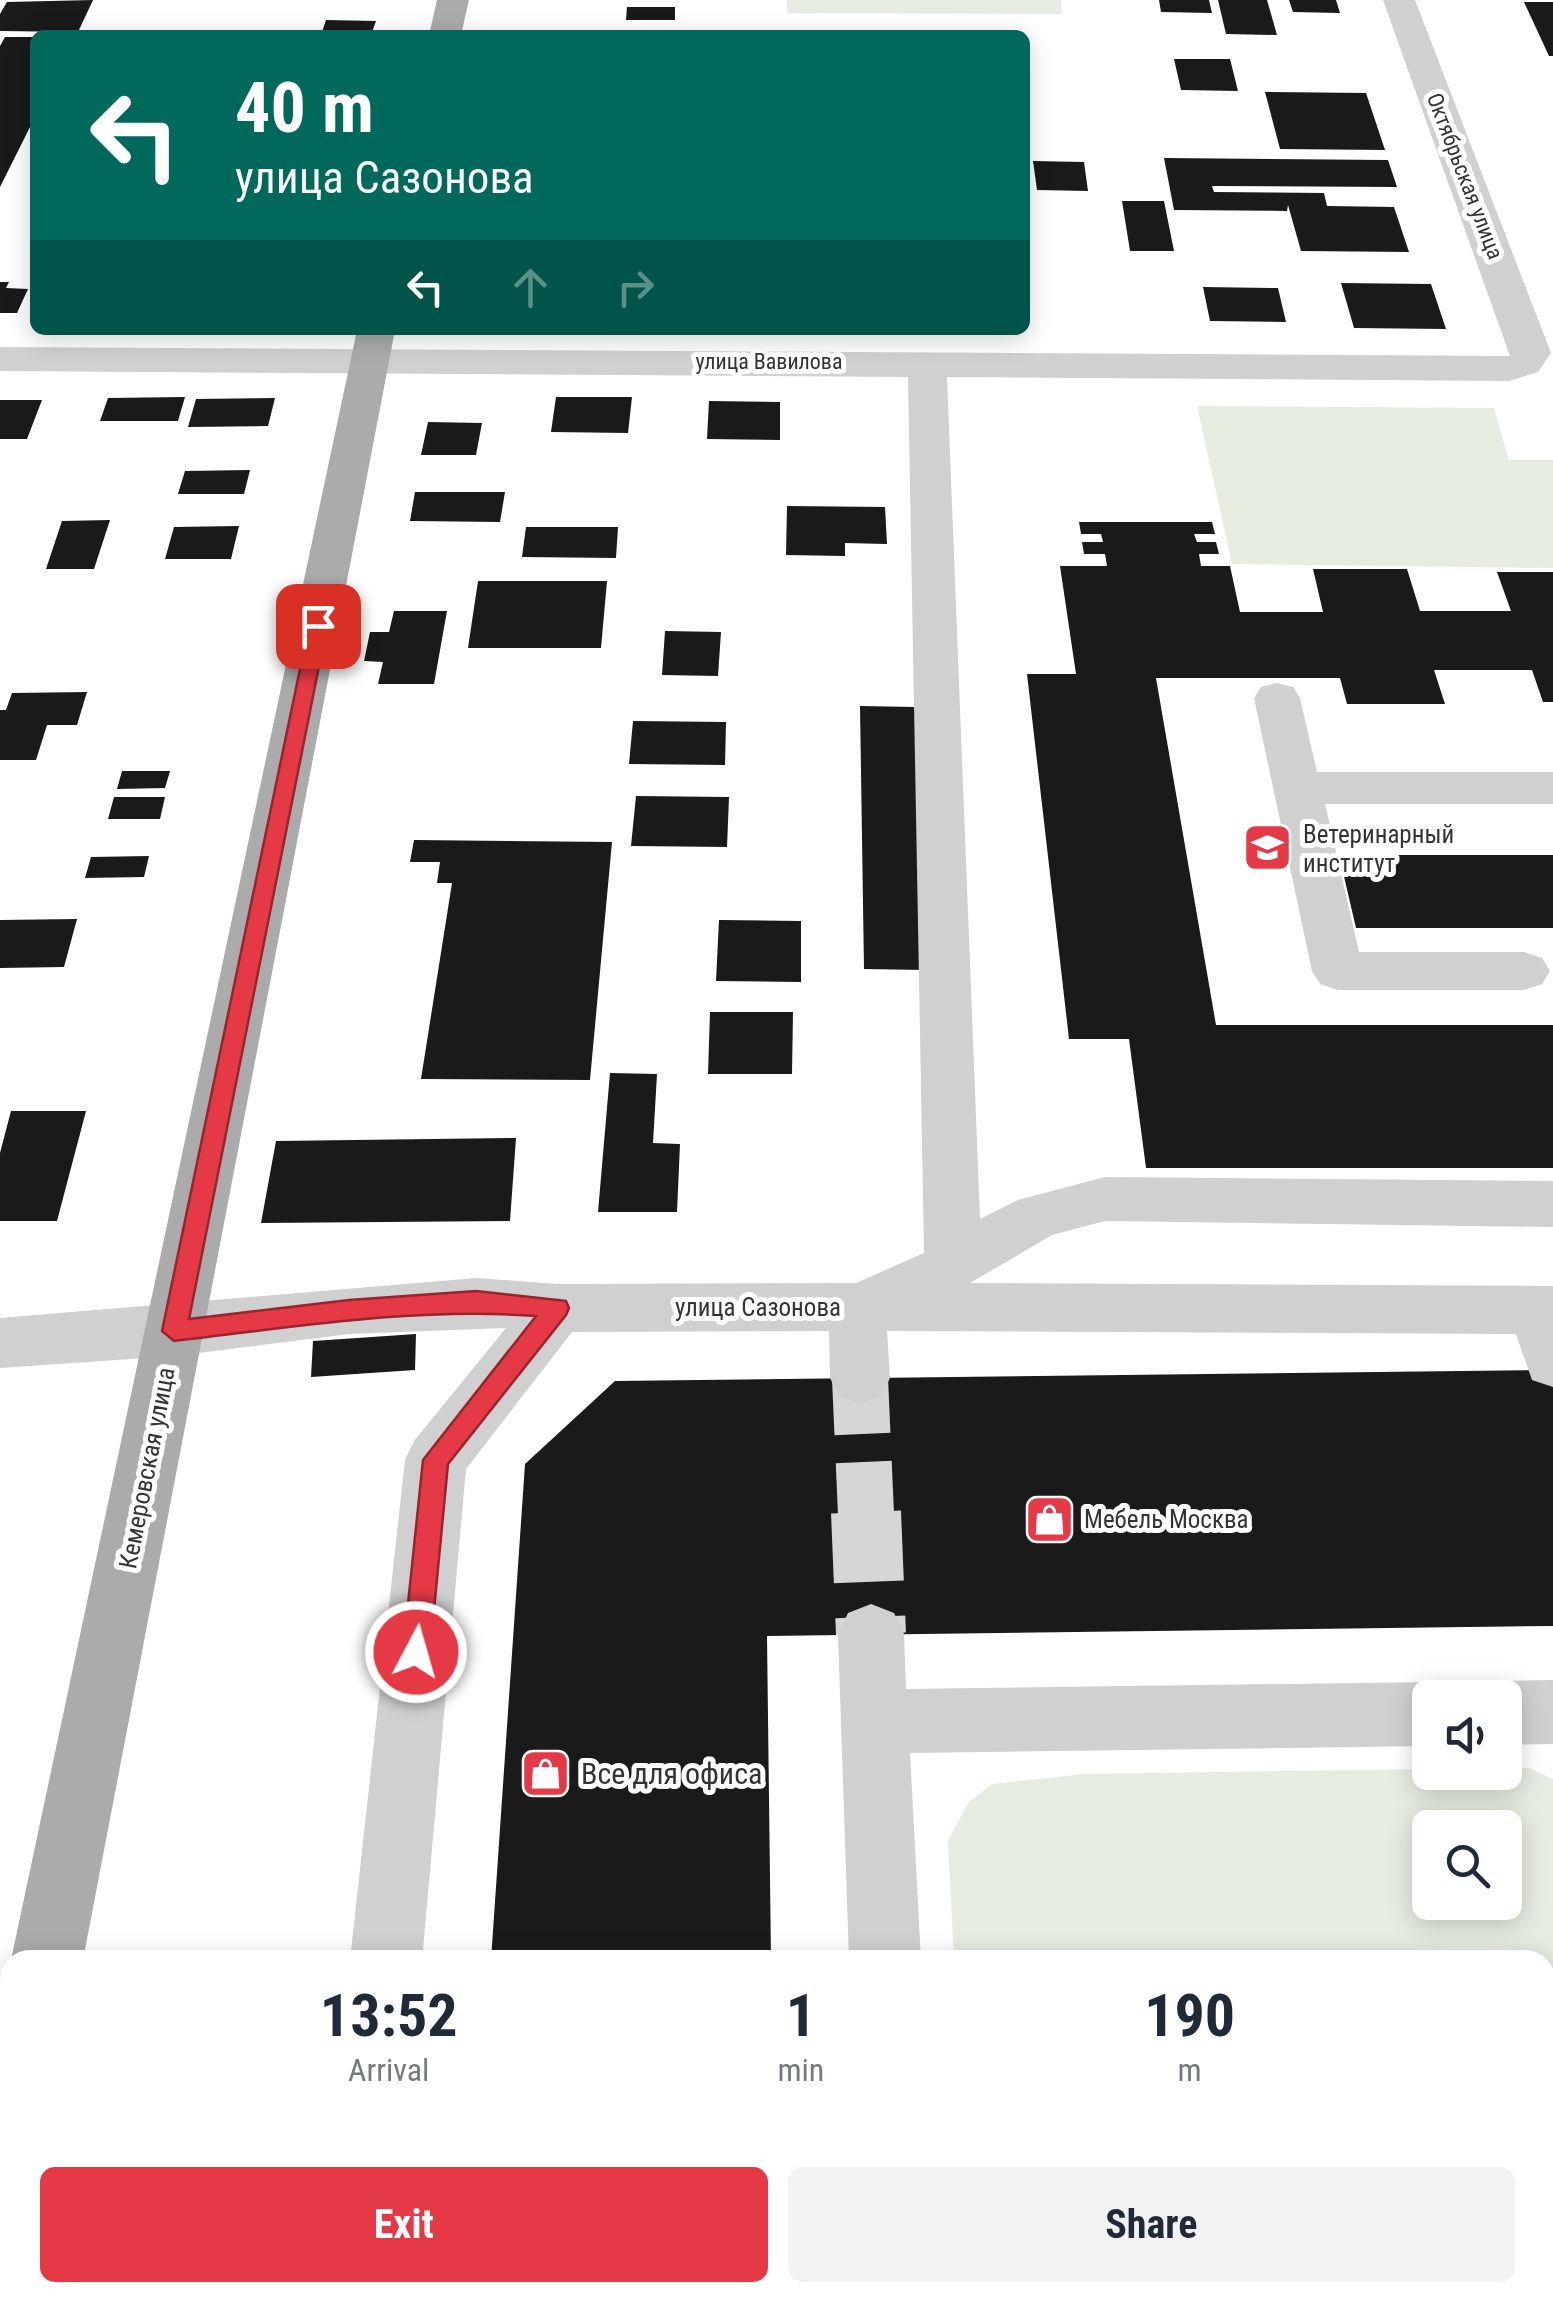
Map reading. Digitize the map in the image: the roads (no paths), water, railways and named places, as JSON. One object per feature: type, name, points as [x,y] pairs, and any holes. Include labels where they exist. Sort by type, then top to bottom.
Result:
[{"type":"main road","points":[[446,30],[453,0]]},
{"type":"main road","name":"Кемеровская улица","points":[[49,1950],[373,345]]},
{"type":"street","name":"Октябрьская улица","points":[[1399,0],[1532,353]]},
{"type":"street","name":"улица Вавилова","points":[[0,359],[373,345],[927,362],[1509,369],[1524,364],[1532,353]]},
{"type":"street","points":[[927,362],[953,1264]]},
{"type":"street","points":[[1277,698],[1338,971],[1524,971]]},
{"type":"street","points":[[1298,788],[1553,788]]},
{"type":"street","name":"улица Сазонова","points":[[0,1343],[476,1302],[557,1308],[857,1307],[930,1280],[1038,1216],[1105,1199],[1553,1204]]},
{"type":"street","points":[[860,1378],[857,1307],[1548,1327]]},
{"type":"street","points":[[387,1950],[436,1460],[557,1308]]},
{"type":"street","points":[[871,1634],[885,1950]]},
{"type":"street","points":[[1522,1713],[1553,1712]]},
{"type":"street","points":[[874,1721],[1412,1714]]},
{"type":"tunnel","points":[[860,1378],[866,1514]]},
{"type":"tunnel","points":[[866,1512],[871,1634]]},
{"type":"place","name":"Ветеринарный институт","points":[[1268,848]]},
{"type":"place","name":"Мебель Москва","points":[[1049,1519]]},
{"type":"place","name":"Все для офиса","points":[[546,1773]]}]
